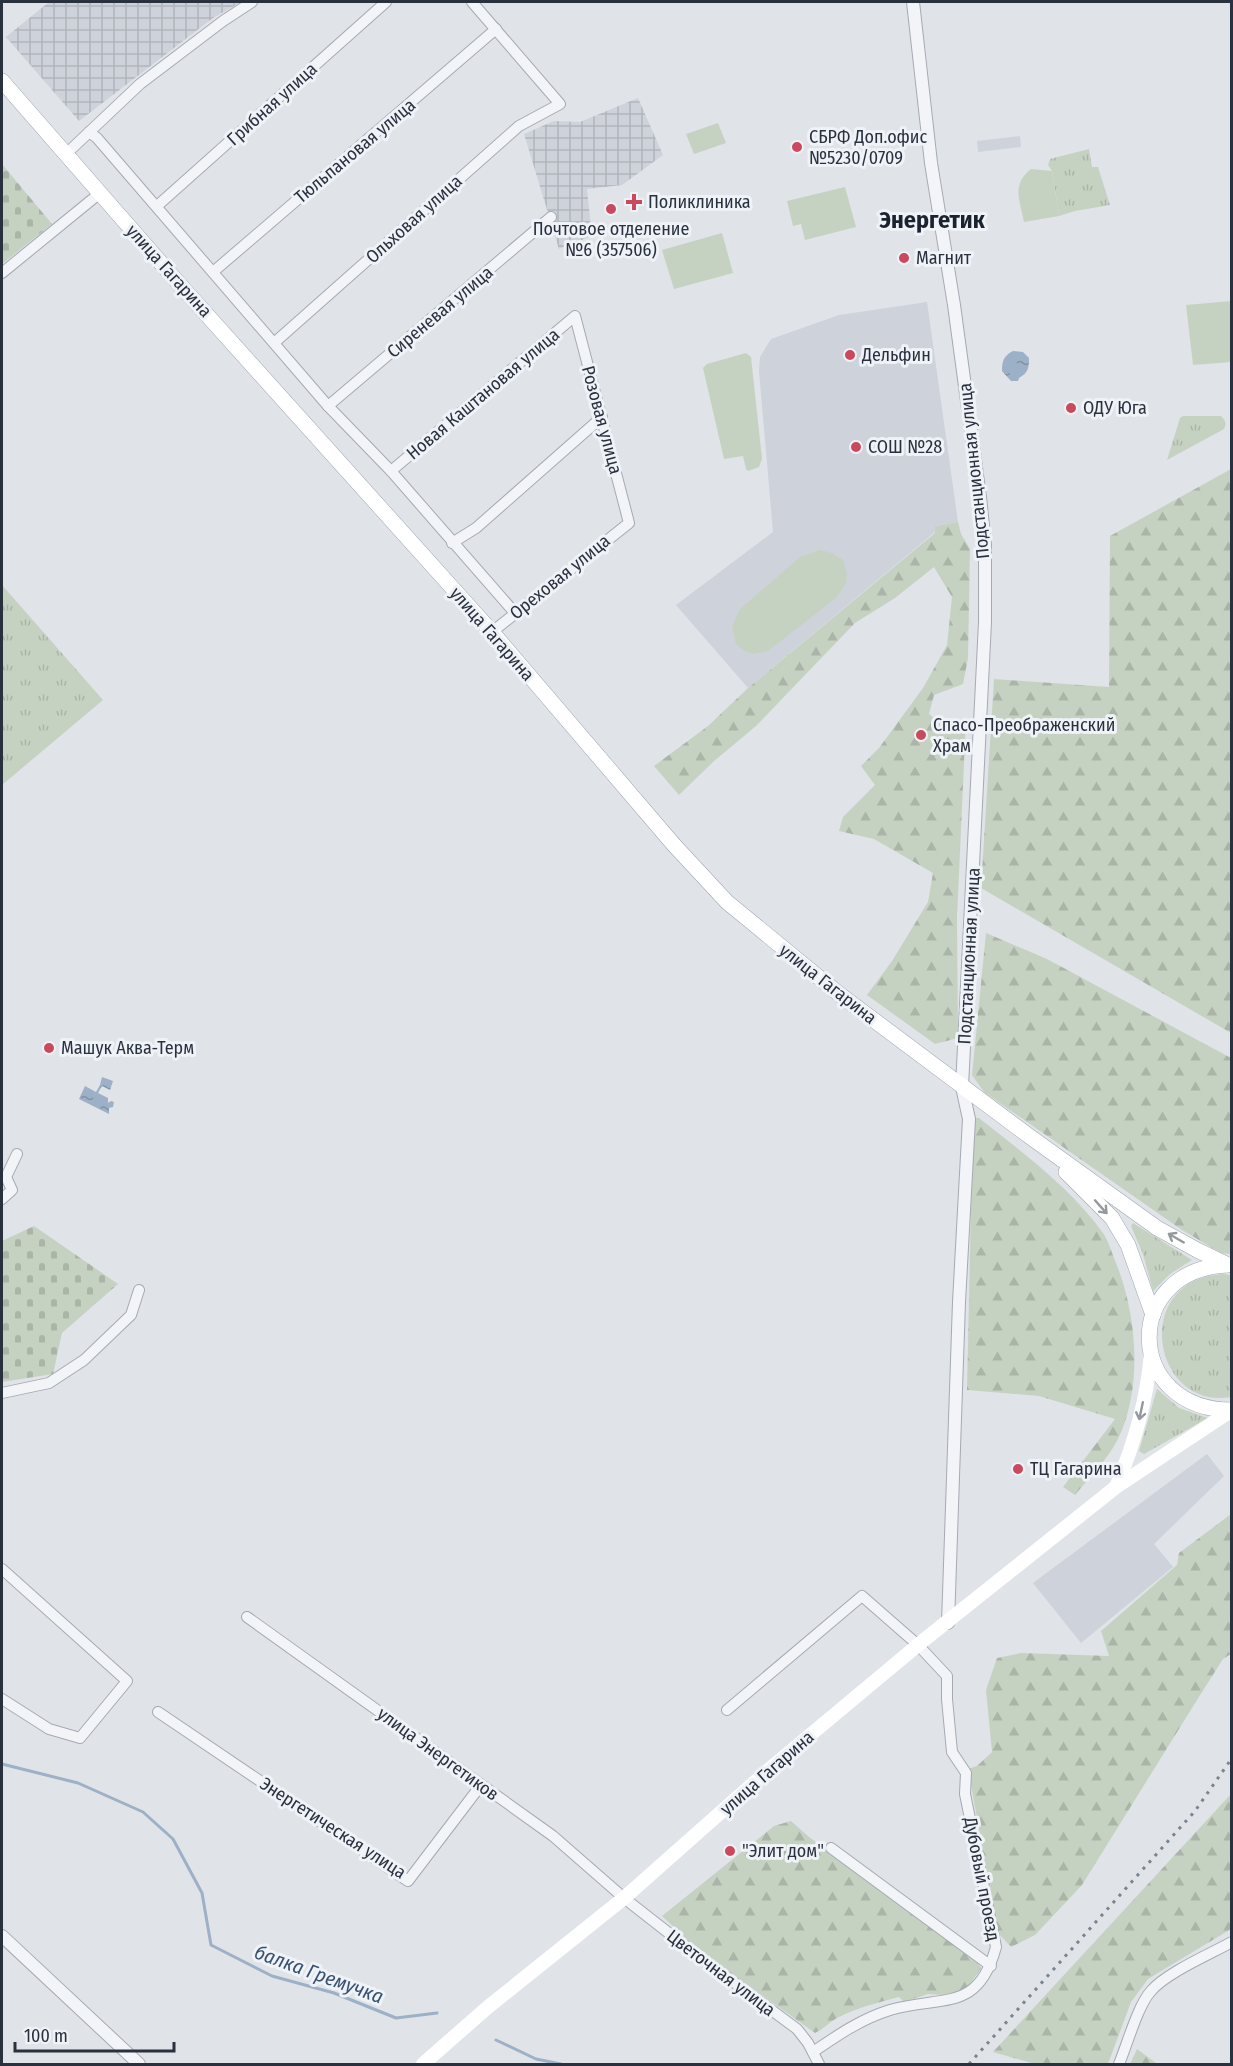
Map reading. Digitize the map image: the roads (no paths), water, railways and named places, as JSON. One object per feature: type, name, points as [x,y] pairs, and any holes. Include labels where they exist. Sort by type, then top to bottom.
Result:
[{"type":"main road","name":"улица Гагарина","points":[[2,81],[100,194],[492,632],[666,836],[727,902],[839,994],[1029,1136]]},
{"type":"main road","points":[[1029,1136],[1157,1228],[1230,1265]]},
{"type":"main road","points":[[1029,1136],[1112,1218],[1128,1245],[1153,1315]]},
{"type":"main road","points":[[1230,1265],[1209,1266],[1190,1272],[1174,1283],[1161,1297],[1153,1315],[1149,1341],[1157,1370],[1167,1385],[1180,1397],[1205,1408],[1232,1410]]},
{"type":"main road","points":[[1116,1487],[1138,1426],[1151,1353]]},
{"type":"main road","name":"улица Гагарина","points":[[431,2062],[450,2041],[488,2007],[624,1898],[773,1766],[918,1645],[1116,1487],[1232,1410]]},
{"type":"street","points":[[66,154],[140,84],[223,21],[252,2]]},
{"type":"street","name":"Грибная улица","points":[[158,206],[386,2]]},
{"type":"street","points":[[472,2],[496,29]]},
{"type":"street","name":"Подстанционная улица","points":[[913,2],[931,163],[958,337],[985,545],[985,622],[962,1087],[969,1119],[959,1302],[948,1623]]},
{"type":"street","name":"Ольховая улица","points":[[274,343],[519,126],[560,104],[496,29]]},
{"type":"street","name":"Тюльпановая улица","points":[[213,272],[496,29]]},
{"type":"street","points":[[89,132],[158,206],[328,406],[391,471],[515,614]]},
{"type":"street","points":[[2,273],[100,194]]},
{"type":"street","name":"Сиреневая улица","points":[[328,406],[551,217]]},
{"type":"street","name":"Розовая улица","points":[[575,316],[629,523]]},
{"type":"street","name":"Новая Каштановая улица","points":[[391,471],[575,316]]},
{"type":"street","points":[[452,543],[476,528],[602,417]]},
{"type":"street","name":"Ореховая улица","points":[[492,632],[629,523]]},
{"type":"street","points":[[2,1199],[12,1190],[6,1177],[17,1154]]},
{"type":"street","points":[[2,1392],[49,1383],[84,1360],[131,1315],[139,1290]]},
{"type":"street","points":[[2,1569],[128,1681],[80,1738],[49,1729],[2,1699]]},
{"type":"street","name":"Дубовый проезд","points":[[727,1710],[862,1596],[918,1645],[947,1676],[951,1752],[966,1773],[965,1794],[996,1947],[991,1966],[831,1848]]},
{"type":"street","name":"улица Энергетиков","points":[[247,1617],[553,1836],[624,1898]]},
{"type":"street","name":"Энергетическая улица","points":[[158,1712],[408,1881],[481,1785]]},
{"type":"street","name":"Цветочная улица","points":[[624,1898],[797,2030],[819,2064]]},
{"type":"street","points":[[2,1935],[140,2064]]},
{"type":"street","points":[[1119,2064],[1151,1991],[1170,1977],[1232,1942]]},
{"type":"street","points":[[813,2052],[859,2022],[892,2010],[966,1995],[981,1981],[991,1966]]},
{"type":"water","points":[[1013,351],[1023,352],[1029,358],[1027,370],[1018,381],[1011,381],[1002,371],[1004,359]]},
{"type":"water","points":[[102,1077],[113,1081],[110,1090],[102,1086],[98,1093],[108,1098],[108,1103],[114,1102],[113,1107],[109,1108],[109,1114],[79,1099],[85,1086],[96,1092]]},
{"type":"waterway","name":"балка Гремучка","points":[[2,1764],[78,1783],[143,1812],[173,1839],[202,1893],[211,1945],[272,1976],[334,1993],[396,2018],[437,2013]]},
{"type":"waterway","name":"балка Гремучка","points":[[496,2040],[536,2059],[561,2064]]},
{"type":"railway","points":[[969,2064],[1195,1811],[1232,1758]]},
{"type":"place","name":"СБРФ Доп.офис №5230/0709","points":[[797,147]]},
{"type":"place","name":"Поликлиника","points":[[634,202]]},
{"type":"place","name":"Почтовое отделение №6 (357506)","points":[[611,209]]},
{"type":"place","name":"Магнит","points":[[904,258]]},
{"type":"place","name":"Дельфин","points":[[850,355]]},
{"type":"place","name":"ОДУ Юга","points":[[1071,408]]},
{"type":"place","name":"СОШ №28","points":[[856,447]]},
{"type":"place","name":"Спасо-Преображенский Храм","points":[[921,735]]},
{"type":"place","name":"Машук Аква-Терм","points":[[49,1048]]},
{"type":"place","name":"ТЦ Гагарина","points":[[1018,1469]]},
{"type":"place","name":"\"Элит дом\"","points":[[730,1851]]},
{"type":"district","name":"Энергетик","points":[[932,220]]}]
